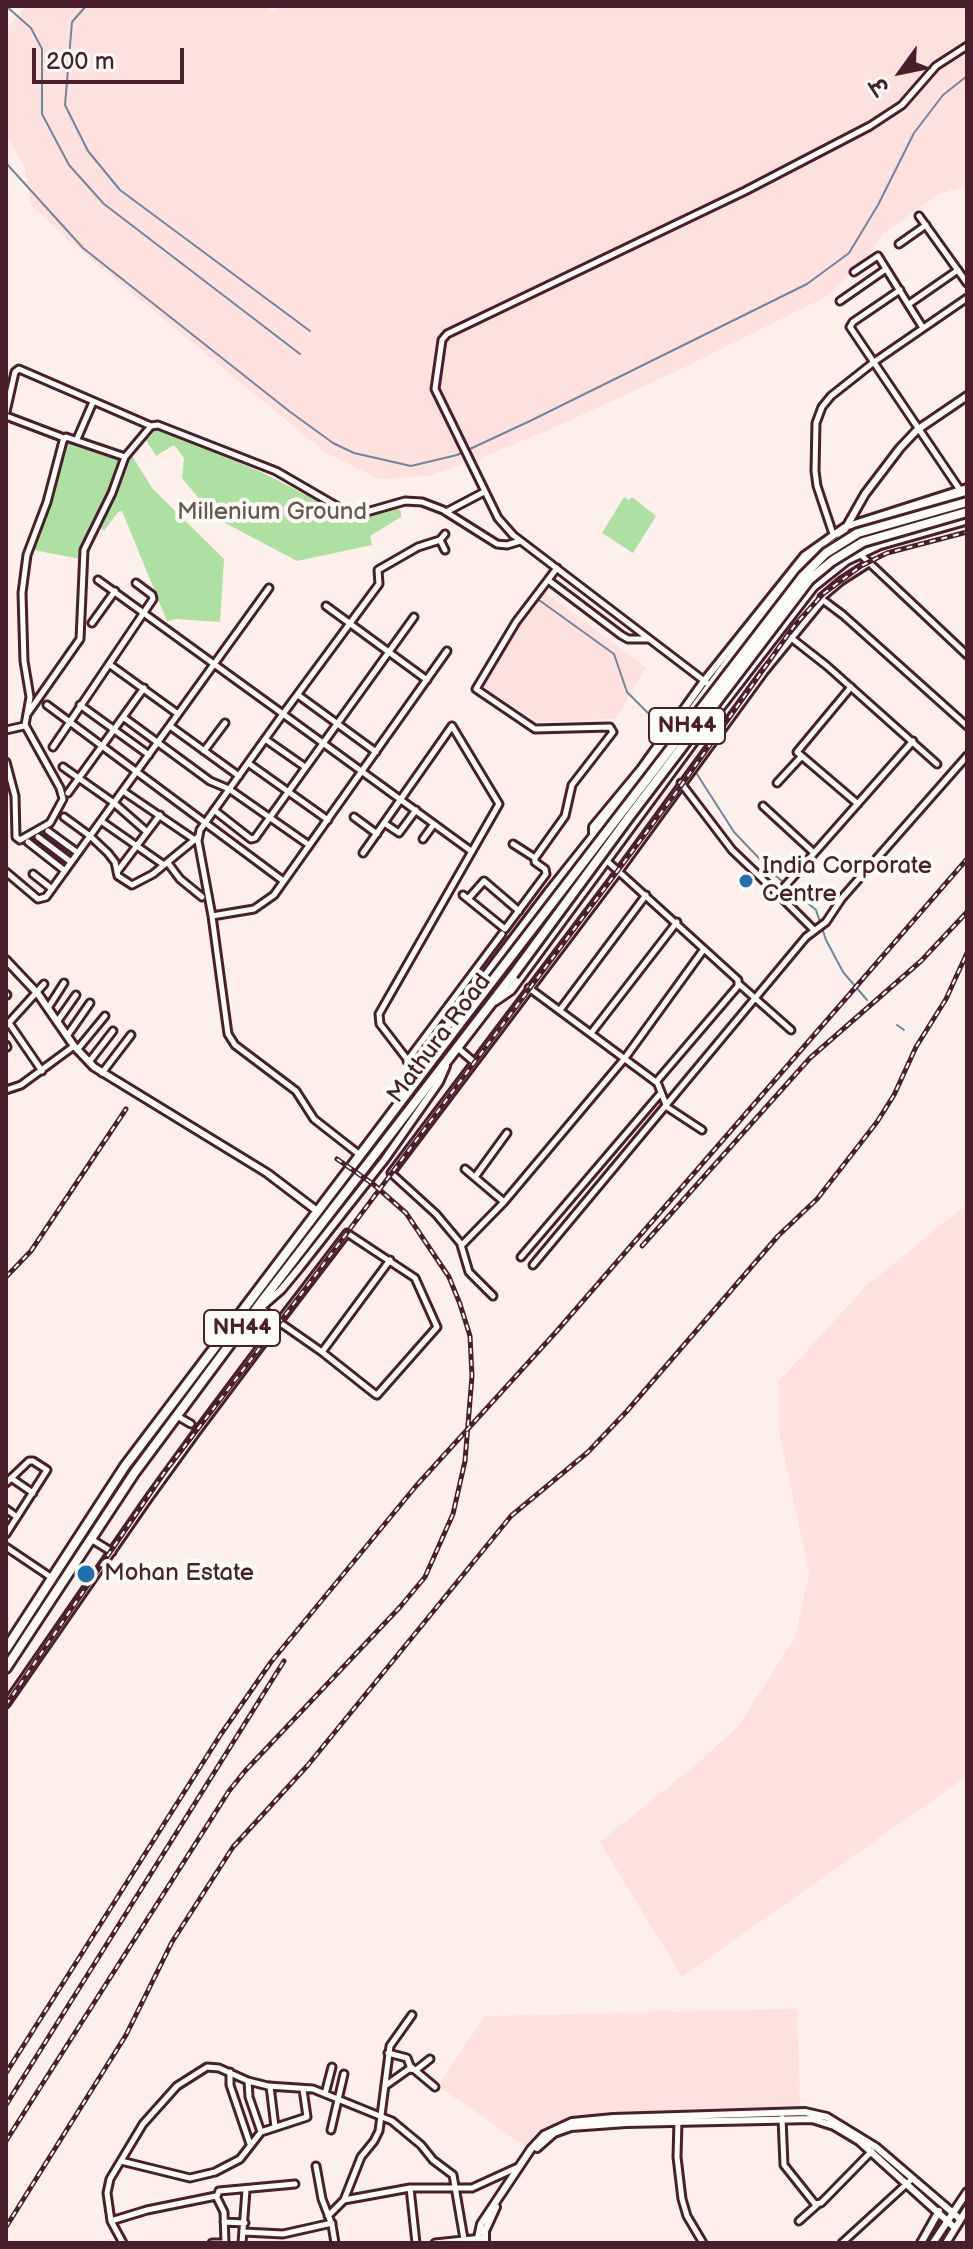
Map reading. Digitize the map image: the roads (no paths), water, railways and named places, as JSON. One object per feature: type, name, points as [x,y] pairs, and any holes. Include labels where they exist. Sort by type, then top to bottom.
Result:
[{"type":"highway","name":"Mathura Road","points":[[6,1649],[125,1466],[803,576],[826,553],[858,533],[967,502]]},
{"type":"highway","name":"Mathura Road","points":[[6,1668],[91,1539],[250,1317],[459,1049],[629,817],[809,580],[863,542],[967,512]]},
{"type":"main road","name":"Mathura Road","points":[[439,1050],[446,1028],[670,735],[695,707],[707,683],[736,645],[812,556],[836,536],[965,491]]},
{"type":"main road","name":"Mathura Road","points":[[495,1001],[511,990],[710,720],[813,587],[847,560],[879,545],[967,520]]},
{"type":"main road","points":[[736,645],[754,663]]},
{"type":"main road","points":[[695,707],[710,720]]},
{"type":"street","points":[[670,735],[707,683],[521,541],[498,518],[435,389],[444,337],[696,212],[745,191],[870,126],[902,105],[936,66],[967,46]]},
{"type":"street","points":[[919,216],[967,283]]},
{"type":"street","points":[[899,244],[926,225]]},
{"type":"street","points":[[854,272],[877,256],[923,328]]},
{"type":"street","points":[[840,301],[886,269]]},
{"type":"street","points":[[909,304],[958,270]]},
{"type":"street","points":[[845,527],[965,491],[917,430],[852,330],[851,324],[900,290]]},
{"type":"street","points":[[967,298],[874,362],[826,401],[816,423],[816,478],[836,536],[900,448],[917,430],[967,396]]},
{"type":"street","points":[[125,457],[77,439],[64,438],[6,414],[17,369],[151,426],[158,425],[276,471],[353,514],[405,501],[422,502],[446,512],[497,544],[521,541]]},
{"type":"street","points":[[77,439],[93,402]]},
{"type":"street","points":[[28,713],[80,639],[84,550],[112,493],[125,457],[151,426]]},
{"type":"street","points":[[6,762],[15,796],[16,837],[20,840],[50,823],[63,799],[25,725],[30,697],[22,628],[24,569],[47,502],[64,438]]},
{"type":"street","points":[[446,512],[484,492]]},
{"type":"street","points":[[64,817],[114,859],[116,873],[132,885],[166,864],[197,838],[229,789],[379,584],[378,570],[418,547],[440,540],[445,534]]},
{"type":"street","points":[[440,540],[445,550]]},
{"type":"street","points":[[860,554],[967,655]]},
{"type":"street","points":[[493,1296],[469,1272],[461,1245],[436,1214],[391,1173],[619,871],[688,772],[790,637],[823,600],[822,597],[869,563]]},
{"type":"street","points":[[535,858],[565,816],[572,785],[614,731],[610,727],[535,729],[476,689],[516,622],[557,568]]},
{"type":"street","points":[[98,580],[471,851]]},
{"type":"street","points":[[548,580],[621,635],[628,639],[650,639]]},
{"type":"street","points":[[53,747],[153,597],[136,583]]},
{"type":"street","points":[[6,872],[38,899],[43,899],[269,588]]},
{"type":"street","points":[[92,623],[115,591]]},
{"type":"street","points":[[823,600],[967,726]]},
{"type":"street","points":[[326,606],[427,680]]},
{"type":"street","points":[[214,810],[253,839],[414,617]]},
{"type":"street","points":[[790,637],[937,764]]},
{"type":"street","points":[[212,916],[254,909],[274,895],[447,651]]},
{"type":"street","points":[[754,663],[764,672]]},
{"type":"street","points":[[109,664],[178,714]]},
{"type":"street","points":[[851,687],[798,749],[801,756],[858,804]]},
{"type":"street","points":[[68,793],[144,688]]},
{"type":"street","points":[[298,695],[376,752]]},
{"type":"street","points":[[47,705],[282,880]]},
{"type":"street","points":[[80,705],[149,755]]},
{"type":"street","points":[[123,717],[210,781],[229,789],[309,845]]},
{"type":"street","points":[[204,751],[225,723]]},
{"type":"street","points":[[6,730],[25,725]]},
{"type":"street","points":[[170,726],[239,776]]},
{"type":"street","points":[[363,853],[452,726],[499,804],[379,1014],[380,1024],[420,1076]]},
{"type":"street","points":[[265,739],[305,767]]},
{"type":"street","points":[[780,892],[913,741]]},
{"type":"street","points":[[777,783],[801,756]]},
{"type":"street","points":[[533,1265],[754,999],[967,756]]},
{"type":"street","points":[[248,763],[328,820]]},
{"type":"street","points":[[63,767],[114,803],[147,832]]},
{"type":"street","points":[[681,783],[728,845],[819,927]]},
{"type":"street","points":[[123,790],[197,838],[230,1039],[293,1088],[314,1119],[360,1155]]},
{"type":"street","points":[[763,806],[814,853]]},
{"type":"street","points":[[384,823],[399,833],[416,810]]},
{"type":"street","points":[[116,873],[160,815]]},
{"type":"street","points":[[354,817],[377,834]]},
{"type":"street","points":[[101,821],[166,864],[202,897]]},
{"type":"street","points":[[423,839],[434,824]]},
{"type":"street","points":[[48,831],[78,853]]},
{"type":"street","points":[[38,837],[71,862]]},
{"type":"street","points":[[28,842],[65,871]]},
{"type":"street","points":[[513,844],[535,858],[546,874],[519,911],[505,929],[466,897],[484,881],[519,911]]},
{"type":"street","points":[[607,861],[677,922],[754,999],[791,1030]]},
{"type":"street","points":[[33,874],[52,889]]},
{"type":"street","points":[[560,1010],[646,895]]},
{"type":"street","points":[[592,1032],[677,922]]},
{"type":"street","points":[[408,1062],[502,934]]},
{"type":"street","points":[[461,1245],[504,1202],[625,1058],[704,949]]},
{"type":"street","points":[[6,960],[38,994],[76,1048],[102,1073],[267,1173],[317,1211]]},
{"type":"street","points":[[48,1008],[64,983]]},
{"type":"street","points":[[42,1071],[7,1024],[44,984]]},
{"type":"street","points":[[657,1082],[739,984]]},
{"type":"street","points":[[529,988],[657,1082],[667,1107],[702,1130]]},
{"type":"street","points":[[57,1022],[76,995]]},
{"type":"street","points":[[67,1036],[90,1003]]},
{"type":"street","points":[[6,1090],[14,1088],[76,1048],[105,1016]]},
{"type":"street","points":[[89,1062],[113,1031]]},
{"type":"street","points":[[102,1073],[131,1035]]},
{"type":"street","points":[[459,1049],[474,1062]]},
{"type":"street","points":[[408,1062],[419,1059],[428,1065]]},
{"type":"street","points":[[521,1257],[660,1094]]},
{"type":"street","points":[[475,1177],[507,1133]]},
{"type":"street","points":[[465,1169],[504,1202]]},
{"type":"street","points":[[6,1704],[198,1430],[279,1322],[347,1233],[417,1281],[436,1329],[377,1395],[322,1352],[279,1322],[260,1307]]},
{"type":"street","points":[[322,1352],[390,1260]]},
{"type":"street","points":[[177,1416],[191,1424]]},
{"type":"street","points":[[6,1534],[47,1473],[46,1469],[29,1461],[9,1481],[33,1493]]},
{"type":"street","points":[[6,1509],[17,1517]]},
{"type":"street","points":[[91,1539],[112,1552]]},
{"type":"street","points":[[6,1547],[52,1578]]},
{"type":"street","points":[[328,2216],[344,2200],[361,2157],[374,2141],[383,2116],[388,2053],[392,2042],[412,2015]]},
{"type":"street","points":[[388,2053],[407,2058],[414,2070],[435,2087]]},
{"type":"street","points":[[384,2086],[430,2059]]},
{"type":"street","points":[[123,2243],[111,2221],[107,2186],[143,2124],[177,2086],[204,2067],[270,2086],[310,2088],[383,2116],[451,2172],[464,2239]]},
{"type":"street","points":[[325,2094],[332,2067]]},
{"type":"street","points":[[230,2072],[230,2085],[250,2145]]},
{"type":"street","points":[[331,2130],[344,2074]]},
{"type":"street","points":[[248,2081],[249,2097],[261,2132]]},
{"type":"street","points":[[270,2086],[275,2127]]},
{"type":"street","points":[[121,2161],[194,2178],[215,2172],[236,2162],[261,2132],[307,2117],[303,2089]]},
{"type":"street","points":[[482,2240],[481,2224],[519,2167],[550,2131],[572,2122],[816,2114],[836,2121],[874,2149],[941,2208],[960,2219]]},
{"type":"street","points":[[678,2119],[805,2117],[822,2122],[874,2149]]},
{"type":"street","points":[[782,2118],[784,2165],[818,2205]]},
{"type":"street","points":[[678,2119],[677,2157],[682,2199],[687,2216],[703,2243]]},
{"type":"street","points":[[482,2240],[494,2210],[544,2138]]},
{"type":"street","points":[[799,2221],[874,2149]]},
{"type":"street","points":[[316,2166],[335,2243]]},
{"type":"street","points":[[344,2200],[410,2188],[475,2187],[519,2167]]},
{"type":"street","points":[[842,2243],[910,2181]]},
{"type":"street","points":[[212,2243],[224,2243],[223,2211],[217,2196],[219,2191],[295,2184]]},
{"type":"street","points":[[410,2188],[416,2243]]},
{"type":"street","points":[[242,2243],[246,2190]]},
{"type":"street","points":[[933,2243],[967,2192]]},
{"type":"street","points":[[111,2221],[147,2210],[217,2196]]},
{"type":"street","points":[[941,2208],[955,2228]]},
{"type":"street","points":[[921,2243],[941,2208]]},
{"type":"street","points":[[946,2243],[967,2209]]},
{"type":"street","points":[[224,2222],[245,2223]]},
{"type":"street","points":[[244,2232],[283,2234],[332,2223]]},
{"type":"street","points":[[435,2243],[482,2240]]},
{"type":"waterway","points":[[6,6],[31,28],[42,49],[42,114],[69,165],[104,204],[300,354]]},
{"type":"waterway","points":[[86,6],[72,22],[65,105],[88,151],[120,190],[310,331]]},
{"type":"waterway","points":[[6,163],[83,248],[289,411],[333,443],[354,453],[411,466],[457,455],[807,284],[849,253],[878,205],[914,133],[943,95],[967,76]]},
{"type":"waterway","points":[[539,600],[614,654],[627,692],[665,730]]},
{"type":"waterway","points":[[695,771],[734,832],[776,876],[816,910],[826,940],[843,972],[867,1000]]},
{"type":"waterway","points":[[897,1025],[904,1030]]},
{"type":"railway","points":[[6,1705],[164,1473],[678,790],[794,626],[823,594],[861,566],[887,553],[967,532]]},
{"type":"railway","points":[[6,2073],[221,1734],[271,1662],[416,1486],[556,1332],[967,859]]},
{"type":"railway","points":[[642,1246],[810,1058],[921,961],[967,912]]},
{"type":"railway","points":[[6,2227],[126,2035],[172,1942],[233,1847],[308,1765],[511,1516],[588,1452],[778,1236],[817,1199],[877,1122],[894,1095],[967,953]]},
{"type":"railway","points":[[6,1277],[31,1251],[126,1109]]},
{"type":"railway","points":[[6,2141],[229,1791],[425,1577],[453,1514],[465,1461],[472,1376],[470,1336],[460,1304],[449,1277],[406,1213],[373,1184],[337,1159]]},
{"type":"railway","points":[[6,2105],[284,1661]]},
{"type":"place","name":"India Corporate Centre","points":[[746,881]]},
{"type":"place","name":"Mohan Estate","points":[[86,1574]]},
{"type":"park label","name":"Millenium Ground","points":[[272,513]]}]
